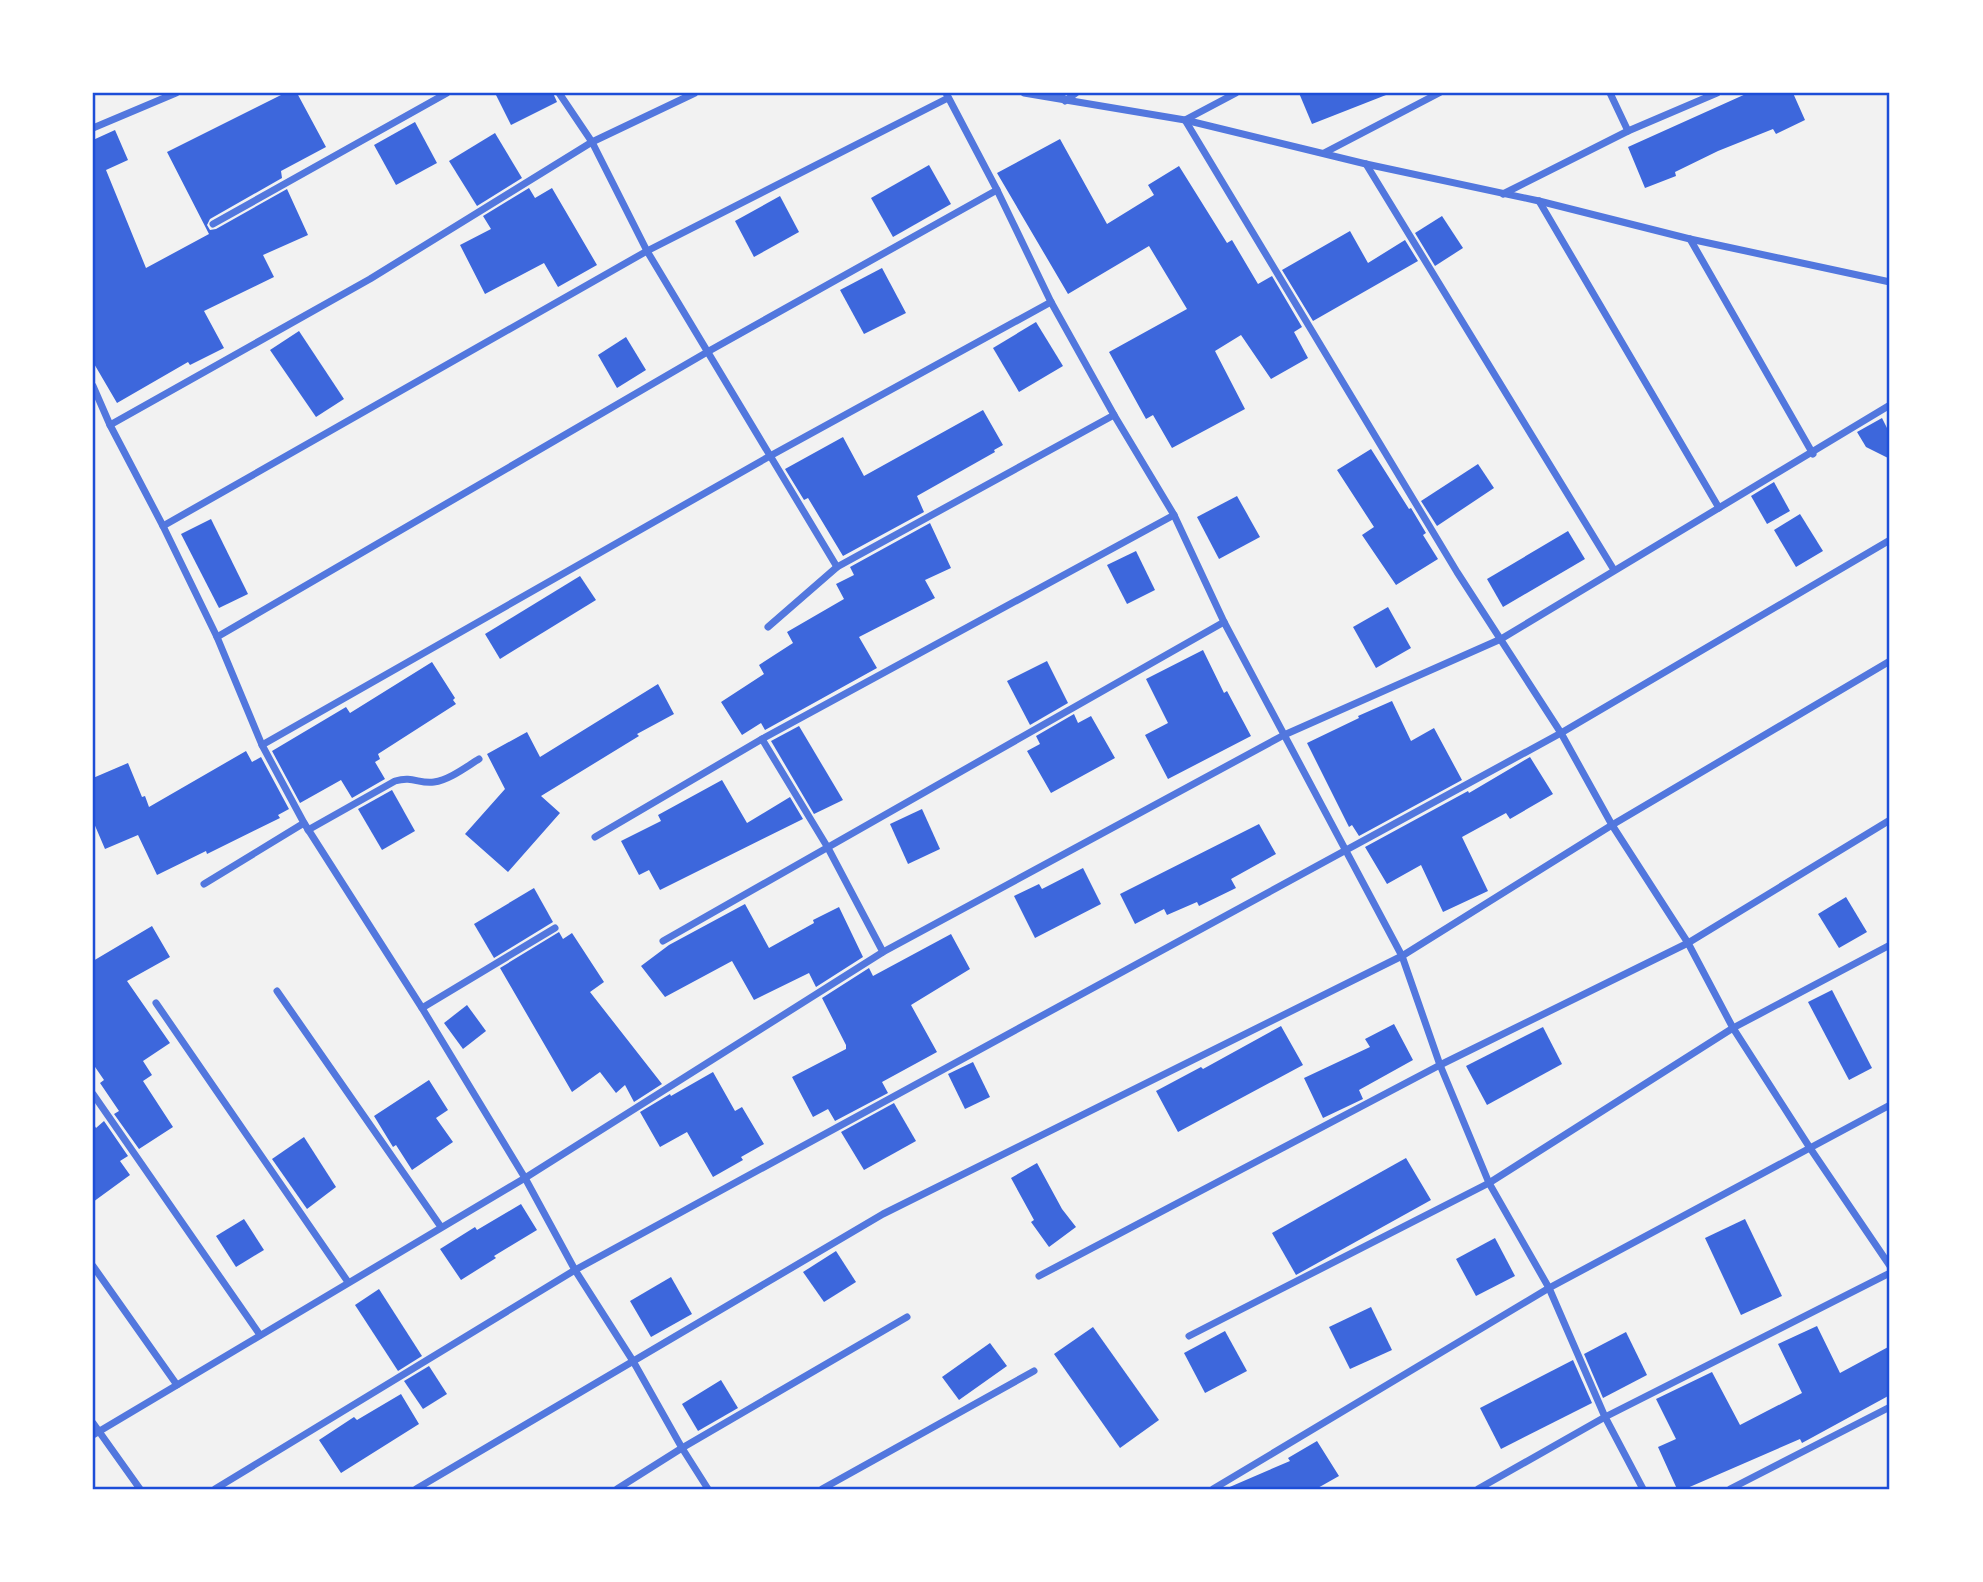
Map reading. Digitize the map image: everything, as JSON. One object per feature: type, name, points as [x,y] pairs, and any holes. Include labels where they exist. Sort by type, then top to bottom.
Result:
[{"type":"street","points":[[93,128],[176,93]]},
{"type":"street","points":[[213,224],[447,93]]},
{"type":"street","points":[[559,93],[592,142],[647,251],[837,567]]},
{"type":"street","points":[[110,425],[370,279],[592,142],[695,93]]},
{"type":"street","points":[[1024,93],[1185,120],[1366,164],[1539,201],[1690,239],[1890,282]]},
{"type":"street","points":[[1060,93],[1065,101]]},
{"type":"street","points":[[1065,101],[1076,93]]},
{"type":"street","points":[[1185,120],[1236,93]]},
{"type":"street","points":[[1324,153],[1439,93]]},
{"type":"street","points":[[1610,93],[1628,131]]},
{"type":"street","points":[[1503,194],[1628,131],[1717,93]]},
{"type":"street","points":[[163,526],[647,251],[947,95],[998,190],[1051,302],[1174,515],[1224,622],[1402,956],[1440,1065],[1489,1183],[1549,1288],[1605,1417],[1643,1489]]},
{"type":"street","points":[[1185,120],[1457,572],[1561,733],[1612,825],[1688,943],[1733,1028],[1890,1266]]},
{"type":"street","points":[[1366,164],[1614,570]]},
{"type":"street","points":[[218,637],[709,351],[998,190]]},
{"type":"street","points":[[1539,201],[1719,508]]},
{"type":"street","points":[[1690,239],[1813,454]]},
{"type":"street","points":[[262,745],[769,456],[1051,302]]},
{"type":"street","points":[[93,386],[110,425],[218,637],[262,745],[306,827],[422,1008],[525,1178],[575,1270],[633,1361],[708,1489]]},
{"type":"street","points":[[96,1433],[525,1178],[883,952],[1284,736],[1500,639],[1813,454],[1890,405]]},
{"type":"street","points":[[768,626],[837,567],[1114,415]]},
{"type":"street","points":[[595,837],[762,739],[1174,515]]},
{"type":"street","points":[[215,1489],[575,1270],[1561,733],[1890,540]]},
{"type":"street","points":[[663,942],[1224,622]]},
{"type":"street","points":[[416,1489],[883,1214],[1402,956],[1612,825],[1890,661]]},
{"type":"street","points":[[762,739],[828,848],[883,952]]},
{"type":"street","points":[[204,884],[395,781],[408,777],[432,783],[479,759]]},
{"type":"street","points":[[1039,1276],[1440,1065],[1688,943],[1890,820]]},
{"type":"street","points":[[422,1008],[555,928]]},
{"type":"street","points":[[1189,1336],[1489,1183],[1733,1028],[1890,945]]},
{"type":"street","points":[[277,991],[441,1227]]},
{"type":"street","points":[[156,1003],[348,1282]]},
{"type":"street","points":[[93,1094],[260,1335]]},
{"type":"street","points":[[1213,1489],[1549,1288],[1890,1105]]},
{"type":"street","points":[[93,1266],[177,1385]]},
{"type":"street","points":[[1478,1489],[1605,1417],[1890,1273]]},
{"type":"street","points":[[617,1489],[682,1448],[907,1317]]},
{"type":"street","points":[[822,1489],[1034,1371]]},
{"type":"street","points":[[1730,1489],[1890,1407]]},
{"type":"street","points":[[93,1423],[96,1433],[140,1489]]},
{"type":"building","points":[[285,93],[297,93],[326,147],[281,171],[282,178],[210,219],[207,225],[210,230],[216,229],[287,189],[308,235],[263,255],[274,277],[204,311],[224,348],[190,365],[188,362],[117,403],[93,362],[93,140],[115,130],[128,160],[106,170],[146,268],[209,234],[167,152]]},
{"type":"building","points":[[495,93],[553,93],[557,102],[511,125]]},
{"type":"building","points":[[1299,93],[1386,93],[1386,95],[1312,124]]},
{"type":"building","points":[[1748,93],[1793,93],[1805,120],[1776,134],[1773,129],[1718,151],[1675,172],[1676,176],[1645,188],[1628,147]]},
{"type":"building","points":[[415,122],[437,163],[396,185],[374,145]]},
{"type":"building","points":[[495,133],[522,178],[477,206],[449,161]]},
{"type":"building","points":[[1060,139],[1107,224],[1154,195],[1148,185],[1179,166],[1227,243],[1232,240],[1258,284],[1272,276],[1302,327],[1294,332],[1308,358],[1271,379],[1241,335],[1215,351],[1245,409],[1172,448],[1153,415],[1146,419],[1109,352],[1187,309],[1149,246],[1068,294],[997,173]]},
{"type":"building","points":[[929,165],[951,204],[893,237],[871,198]]},
{"type":"building","points":[[529,188],[535,198],[552,188],[597,265],[558,287],[544,263],[485,294],[460,245],[491,229],[483,216]]},
{"type":"building","points":[[780,196],[799,232],[754,257],[735,221]]},
{"type":"building","points":[[1442,216],[1463,248],[1435,266],[1415,233]]},
{"type":"building","points":[[1350,231],[1368,263],[1405,240],[1418,261],[1313,321],[1282,270]]},
{"type":"building","points":[[882,268],[906,313],[864,334],[840,290]]},
{"type":"building","points":[[1036,322],[1063,366],[1019,392],[993,348]]},
{"type":"building","points":[[299,331],[344,399],[316,417],[270,350]]},
{"type":"building","points":[[626,337],[646,370],[617,388],[598,355]]},
{"type":"building","points":[[983,410],[1003,445],[917,496],[924,512],[843,556],[808,498],[804,500],[785,469],[843,437],[864,476]]},
{"type":"building","points":[[1882,418],[1890,434],[1890,459],[1866,447],[1857,432]]},
{"type":"building","points":[[1371,449],[1409,509],[1411,508],[1438,559],[1396,585],[1362,535],[1374,527],[1337,470]]},
{"type":"building","points":[[1478,464],[1494,488],[1437,526],[1421,501]]},
{"type":"building","points":[[1774,482],[1790,511],[1767,524],[1751,496]]},
{"type":"building","points":[[1237,496],[1260,537],[1219,559],[1197,517]]},
{"type":"building","points":[[1800,514],[1823,551],[1796,567],[1774,530]]},
{"type":"building","points":[[211,519],[248,594],[219,608],[181,534]]},
{"type":"building","points":[[930,523],[951,568],[925,580],[935,598],[859,637],[877,668],[765,730],[761,723],[742,735],[721,702],[764,674],[759,665],[793,643],[787,632],[844,599],[836,584],[854,575],[850,567]]},
{"type":"building","points":[[1568,531],[1585,559],[1503,607],[1487,579]]},
{"type":"building","points":[[1136,551],[1155,590],[1127,604],[1107,565]]},
{"type":"building","points":[[580,576],[596,600],[500,659],[485,634]]},
{"type":"building","points":[[1388,607],[1411,648],[1376,668],[1353,627]]},
{"type":"building","points":[[1203,650],[1224,693],[1227,691],[1251,736],[1168,779],[1145,735],[1168,723],[1146,679]]},
{"type":"building","points":[[1047,661],[1068,703],[1030,725],[1007,681]]},
{"type":"building","points":[[432,662],[455,698],[453,700],[456,704],[378,754],[380,759],[375,762],[385,779],[352,798],[341,780],[300,803],[272,751],[346,707],[350,713]]},
{"type":"building","points":[[658,684],[674,714],[637,734],[639,736],[541,796],[560,813],[508,872],[465,834],[505,789],[487,754],[527,732],[540,757]]},
{"type":"building","points":[[1392,701],[1411,741],[1434,728],[1462,780],[1359,836],[1352,825],[1349,827],[1307,743]]},
{"type":"building","points":[[1074,714],[1078,723],[1091,716],[1115,758],[1051,793],[1027,751],[1040,744],[1036,736]]},
{"type":"building","points":[[799,726],[843,800],[814,814],[771,741]]},
{"type":"building","points":[[246,751],[252,762],[261,757],[289,809],[278,815],[280,818],[157,875],[138,835],[105,849],[93,821],[93,778],[128,763],[149,807]]},
{"type":"building","points":[[1530,757],[1553,794],[1510,819],[1506,813],[1462,837],[1488,891],[1443,912],[1421,865],[1387,884],[1365,847],[1468,791],[1469,793]]},
{"type":"building","points":[[722,780],[747,823],[790,797],[803,819],[660,890],[649,870],[639,875],[621,841],[661,821],[658,815]]},
{"type":"building","points":[[392,790],[415,831],[382,850],[358,809]]},
{"type":"building","points":[[922,809],[940,849],[908,864],[890,824]]},
{"type":"building","points":[[1259,824],[1276,854],[1231,879],[1236,888],[1199,906],[1197,902],[1167,915],[1164,909],[1135,924],[1120,894]]},
{"type":"building","points":[[1083,868],[1101,904],[1035,938],[1014,896],[1039,884],[1042,889]]},
{"type":"building","points":[[534,888],[553,922],[494,958],[474,924]]},
{"type":"building","points":[[1846,897],[1867,932],[1839,948],[1818,914]]},
{"type":"building","points":[[745,904],[769,948],[839,907],[863,957],[816,987],[809,973],[754,1000],[732,961],[665,997],[641,966],[669,945]]},
{"type":"building","points":[[152,926],[170,957],[127,981],[170,1043],[143,1061],[152,1075],[143,1081],[173,1127],[139,1149],[114,1114],[119,1111],[100,1083],[104,1080],[93,1064],[93,961]]},
{"type":"building","points":[[559,932],[563,939],[572,933],[604,982],[590,992],[662,1084],[634,1102],[625,1085],[616,1093],[600,1072],[572,1092],[500,968]]},
{"type":"building","points":[[951,934],[970,969],[911,1005],[937,1052],[882,1082],[888,1093],[835,1121],[828,1109],[813,1117],[792,1077],[846,1049],[822,998],[869,968],[873,976]]},
{"type":"building","points":[[1832,990],[1872,1068],[1849,1080],[1808,1002]]},
{"type":"building","points":[[467,1005],[486,1031],[463,1049],[444,1023]]},
{"type":"building","points":[[1394,1024],[1413,1060],[1359,1090],[1363,1099],[1323,1118],[1304,1078],[1370,1047],[1365,1039]]},
{"type":"building","points":[[1281,1026],[1303,1065],[1178,1132],[1156,1091],[1201,1067],[1203,1069]]},
{"type":"building","points":[[1543,1027],[1562,1064],[1487,1105],[1466,1066]]},
{"type":"building","points":[[973,1062],[990,1097],[965,1109],[948,1074]]},
{"type":"building","points":[[713,1072],[735,1111],[742,1107],[764,1144],[713,1177],[687,1132],[660,1147],[640,1112]]},
{"type":"building","points":[[429,1080],[448,1110],[436,1118],[453,1142],[412,1170],[396,1145],[393,1147],[374,1116]]},
{"type":"building","points":[[894,1103],[916,1141],[864,1170],[841,1132]]},
{"type":"building","points":[[104,1121],[128,1156],[120,1161],[130,1175],[93,1202],[93,1123],[96,1128]]},
{"type":"building","points":[[304,1137],[336,1187],[307,1209],[272,1159]]},
{"type":"building","points":[[1406,1158],[1431,1200],[1296,1275],[1272,1233]]},
{"type":"building","points":[[1037,1163],[1062,1209],[1076,1227],[1049,1247],[1031,1222],[1034,1220],[1011,1178]]},
{"type":"building","points":[[521,1204],[537,1230],[461,1280],[440,1249],[475,1227],[477,1230]]},
{"type":"building","points":[[244,1219],[264,1250],[236,1267],[216,1236]]},
{"type":"building","points":[[1745,1219],[1782,1296],[1741,1315],[1705,1238]]},
{"type":"building","points":[[1495,1238],[1515,1276],[1476,1296],[1456,1259]]},
{"type":"building","points":[[836,1251],[856,1282],[824,1302],[803,1272]]},
{"type":"building","points":[[671,1277],[692,1314],[651,1337],[630,1301]]},
{"type":"building","points":[[379,1289],[422,1356],[398,1371],[355,1305]]},
{"type":"building","points":[[1371,1307],[1392,1350],[1350,1369],[1329,1327]]},
{"type":"building","points":[[1817,1326],[1840,1373],[1890,1346],[1890,1395],[1802,1443],[1800,1439],[1685,1489],[1677,1489],[1658,1447],[1676,1439],[1656,1399],[1712,1372],[1740,1425],[1802,1393],[1778,1344]]},
{"type":"building","points":[[1093,1327],[1159,1420],[1120,1448],[1054,1354]]},
{"type":"building","points":[[1225,1331],[1247,1371],[1205,1393],[1184,1353]]},
{"type":"building","points":[[1626,1332],[1647,1375],[1603,1398],[1584,1354]]},
{"type":"building","points":[[990,1343],[1007,1366],[959,1400],[942,1377]]},
{"type":"building","points":[[1573,1360],[1592,1403],[1501,1449],[1480,1408]]},
{"type":"building","points":[[429,1366],[447,1394],[423,1409],[404,1381]]},
{"type":"building","points":[[721,1380],[738,1408],[698,1431],[682,1404]]},
{"type":"building","points":[[401,1394],[419,1424],[341,1473],[319,1440],[354,1417],[357,1420]]},
{"type":"building","points":[[1317,1441],[1339,1476],[1316,1489],[1225,1489],[1290,1461],[1288,1458]]}]
